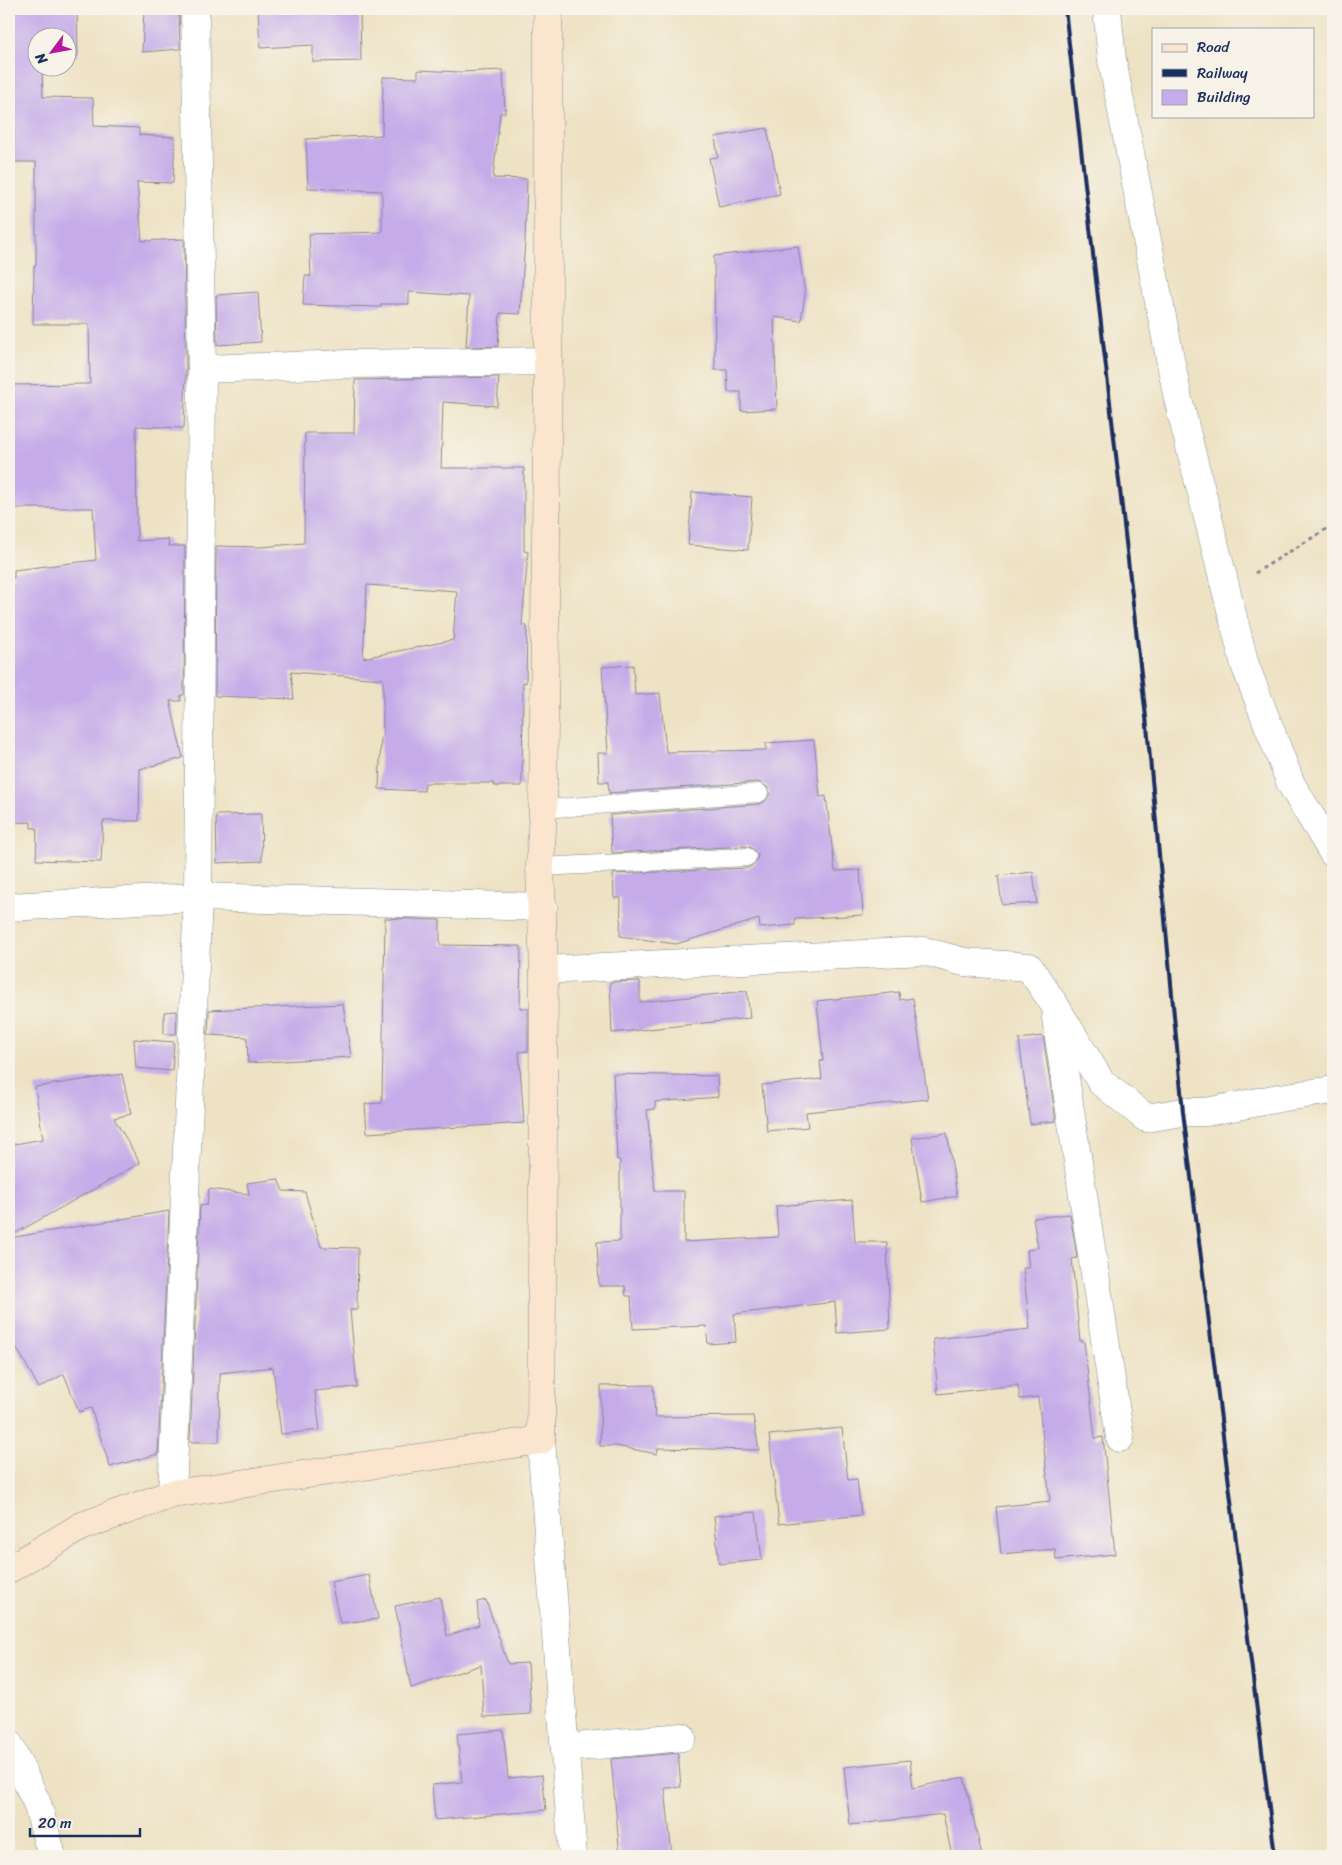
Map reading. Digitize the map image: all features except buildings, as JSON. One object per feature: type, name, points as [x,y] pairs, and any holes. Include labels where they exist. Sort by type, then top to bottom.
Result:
[{"type":"main road","points":[[9,1569],[82,1526],[172,1494],[541,1440],[544,970],[540,868],[543,809],[548,361],[548,9]]},
{"type":"street","points":[[172,1494],[198,898],[202,369],[195,9]]},
{"type":"street","points":[[1107,9],[1112,60],[1178,399],[1245,665],[1291,784],[1333,853]]},
{"type":"street","points":[[202,369],[548,361]]},
{"type":"street","points":[[9,907],[198,898],[543,907]]},
{"type":"street","points":[[544,970],[924,951],[964,962],[1029,967],[1054,1004],[1101,1082],[1146,1118],[1183,1112],[1206,1112],[1333,1090]]},
{"type":"street","points":[[1054,1004],[1120,1438]]},
{"type":"street","points":[[541,1440],[573,1856]]},
{"type":"street","points":[[565,1748],[682,1737]]},
{"type":"street","points":[[9,1744],[37,1803],[52,1856]]},
{"type":"lane","points":[[543,809],[759,793]]},
{"type":"lane","points":[[540,868],[747,856]]},
{"type":"path","points":[[1226,591],[1333,525]]},
{"type":"railway","points":[[1065,9],[1147,726],[1183,1112],[1275,1856]]}]
